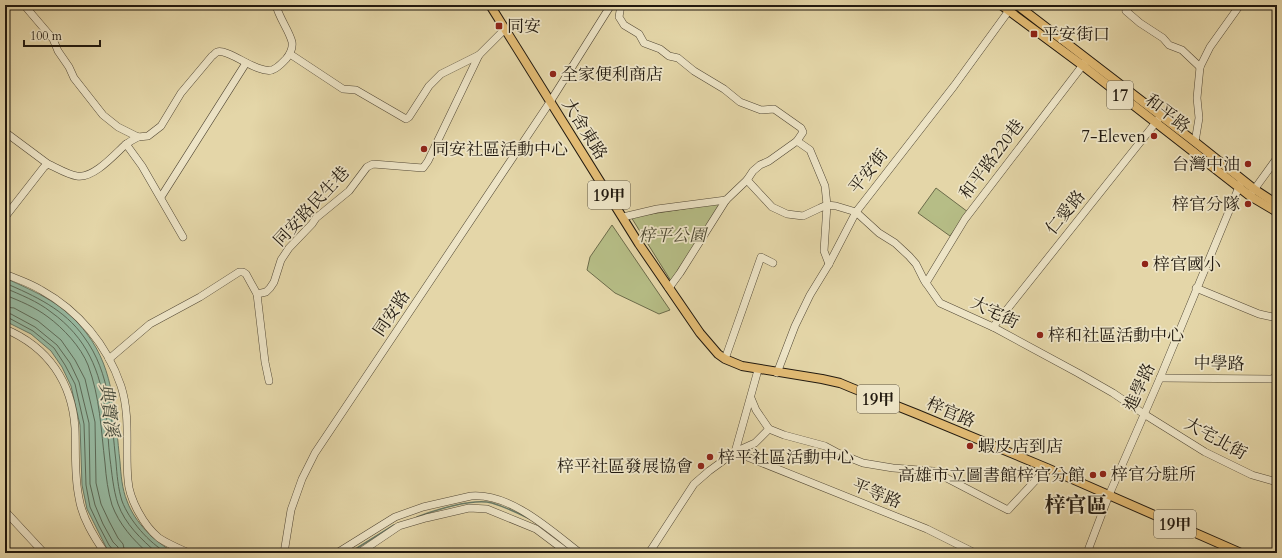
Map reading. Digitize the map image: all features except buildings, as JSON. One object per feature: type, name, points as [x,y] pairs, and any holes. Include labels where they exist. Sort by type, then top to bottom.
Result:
[{"type":"main road","name":"大舍東路","points":[[490,5],[669,288]]},
{"type":"main road","name":"和平路","points":[[1001,5],[1011,8],[1085,62],[1240,183]]},
{"type":"main road","name":"和平路","points":[[1017,5],[1085,62]]},
{"type":"main road","name":"和平路","points":[[1158,119],[1195,142],[1240,183]]},
{"type":"main road","name":"17","points":[[1240,183],[1277,212]]},
{"type":"main road","name":"17","points":[[1252,193],[1277,204]]},
{"type":"main road","name":"梓官路","points":[[669,288],[706,341],[726,360],[758,370],[840,383],[1047,468],[1240,553]]},
{"type":"street","points":[[24,5],[53,39],[58,51],[69,67],[74,78],[102,115],[138,137]]},
{"type":"street","points":[[5,132],[48,164],[76,176],[82,176],[90,173],[106,163],[126,144],[138,137],[148,136],[161,126],[181,93],[217,52],[224,52],[264,70],[271,70],[280,66],[290,54],[292,43],[277,11],[276,5]]},
{"type":"street","name":"同安路","points":[[284,553],[291,510],[302,479],[315,453],[550,102],[611,5]]},
{"type":"street","points":[[621,5],[620,17],[624,25],[639,34],[644,43],[660,49],[669,56],[678,58],[694,71],[724,89],[740,102],[761,110],[774,109],[801,128],[803,132],[796,141],[753,171],[747,180],[726,200],[669,288]]},
{"type":"street","points":[[1131,5],[1126,11],[1163,38],[1169,45],[1182,50],[1200,67]]},
{"type":"street","points":[[1195,142],[1199,118],[1197,98],[1200,67],[1210,47],[1240,5]]},
{"type":"street","name":"平安街","points":[[777,373],[795,326],[810,295],[829,264],[856,212],[954,86],[1011,8]]},
{"type":"street","points":[[290,54],[343,89],[356,90],[406,119],[409,117],[429,86],[441,74],[479,55],[505,29]]},
{"type":"street","name":"同安路民生巷","points":[[257,294],[266,292],[270,288],[274,282],[281,260],[289,248],[316,218],[348,191],[367,167],[373,164],[423,168],[428,161],[479,55]]},
{"type":"street","name":"和平路220巷","points":[[926,283],[964,219],[1085,62]]},
{"type":"street","points":[[161,197],[246,63]]},
{"type":"street","name":"仁愛路","points":[[993,327],[1158,119]]},
{"type":"street","points":[[796,141],[810,150],[825,186],[827,206],[824,251],[829,264]]},
{"type":"street","points":[[126,144],[142,166],[183,237]]},
{"type":"street","points":[[1252,193],[1277,158]]},
{"type":"street","points":[[5,217],[44,167],[48,164]]},
{"type":"street","points":[[747,180],[772,206],[787,214],[803,216],[827,206],[836,206],[856,212]]},
{"type":"street","name":"進學路","points":[[1086,553],[1240,183]]},
{"type":"street","points":[[623,217],[657,209],[726,200]]},
{"type":"street","name":"大宅街","points":[[856,212],[909,256],[916,264],[926,283],[940,303],[993,327],[1107,389],[1144,414]]},
{"type":"street","points":[[726,360],[761,257],[773,263]]},
{"type":"street","points":[[109,359],[150,324],[200,298],[239,272],[243,272],[246,274],[257,294],[265,362],[269,381]]},
{"type":"street","points":[[5,274],[41,289],[67,307],[80,318],[97,339],[109,359],[121,387],[128,429],[128,481],[131,496],[137,510],[146,524],[158,536],[171,545],[189,553]]},
{"type":"street","points":[[1196,288],[1259,314],[1277,318]]},
{"type":"street","points":[[5,329],[18,335],[42,353],[61,377],[68,391],[75,427],[76,480],[80,503],[89,527],[105,553]]},
{"type":"street","points":[[735,452],[758,370]]},
{"type":"street","name":"中學路","points":[[1160,378],[1271,379],[1277,377]]},
{"type":"street","points":[[751,398],[756,410],[769,429],[784,435],[825,446],[863,463],[893,468],[933,470],[1008,510],[1047,468]]},
{"type":"street","name":"大宅北街","points":[[1144,414],[1205,452],[1252,475],[1277,482]]},
{"type":"street","points":[[648,553],[694,484],[735,452],[755,443],[769,429]]},
{"type":"street","name":"平等路","points":[[735,452],[927,529],[975,553]]},
{"type":"street","points":[[337,553],[389,520],[410,510],[471,496],[478,496],[504,502],[530,516],[580,553]]},
{"type":"street","points":[[359,553],[399,526],[469,508],[487,509],[536,529],[568,553]]},
{"type":"street","points":[[5,511],[44,553]]},
{"type":"green space","points":[[936,188],[968,212],[950,236],[918,213]]},
{"type":"green space","name":"梓平公園","points":[[722,203],[671,281],[631,217]]},
{"type":"green space","name":"梓平公園","points":[[612,225],[670,310],[659,314],[615,293],[587,270],[590,257]]},
{"type":"water","name":"典寶溪","points":[[5,278],[40,294],[60,307],[79,324],[96,348],[103,363],[112,395],[122,482],[127,501],[135,517],[146,531],[153,538],[175,553],[111,553],[106,547],[87,509],[82,485],[80,425],[71,386],[62,367],[51,351],[31,334],[5,321]]},
{"type":"waterway","points":[[417,517],[465,503],[484,502],[502,506],[530,519]]},
{"type":"waterway","points":[[349,553],[394,525]]},
{"type":"place","name":"同安","points":[[499,26]]},
{"type":"place","name":"平安街口","points":[[1034,34]]},
{"type":"place","name":"全家便利商店","points":[[553,74]]},
{"type":"place","name":"7-Eleven","points":[[1154,136]]},
{"type":"place","name":"同安社區活動中心","points":[[424,149]]},
{"type":"place","name":"台灣中油","points":[[1248,164]]},
{"type":"place","name":"梓官分隊","points":[[1248,204]]},
{"type":"place","name":"梓官國小","points":[[1145,264]]},
{"type":"place","name":"梓和社區活動中心","points":[[1040,335]]},
{"type":"place","name":"蝦皮店到店","points":[[970,446]]},
{"type":"place","name":"梓平社區活動中心","points":[[710,457]]},
{"type":"place","name":"梓平社區發展協會","points":[[701,466]]},
{"type":"place","name":"梓官分駐所","points":[[1103,474]]},
{"type":"place","name":"高雄市立圖書館梓官分館","points":[[1093,475]]},
{"type":"district","name":"梓官區","points":[[1076,505]]}]
